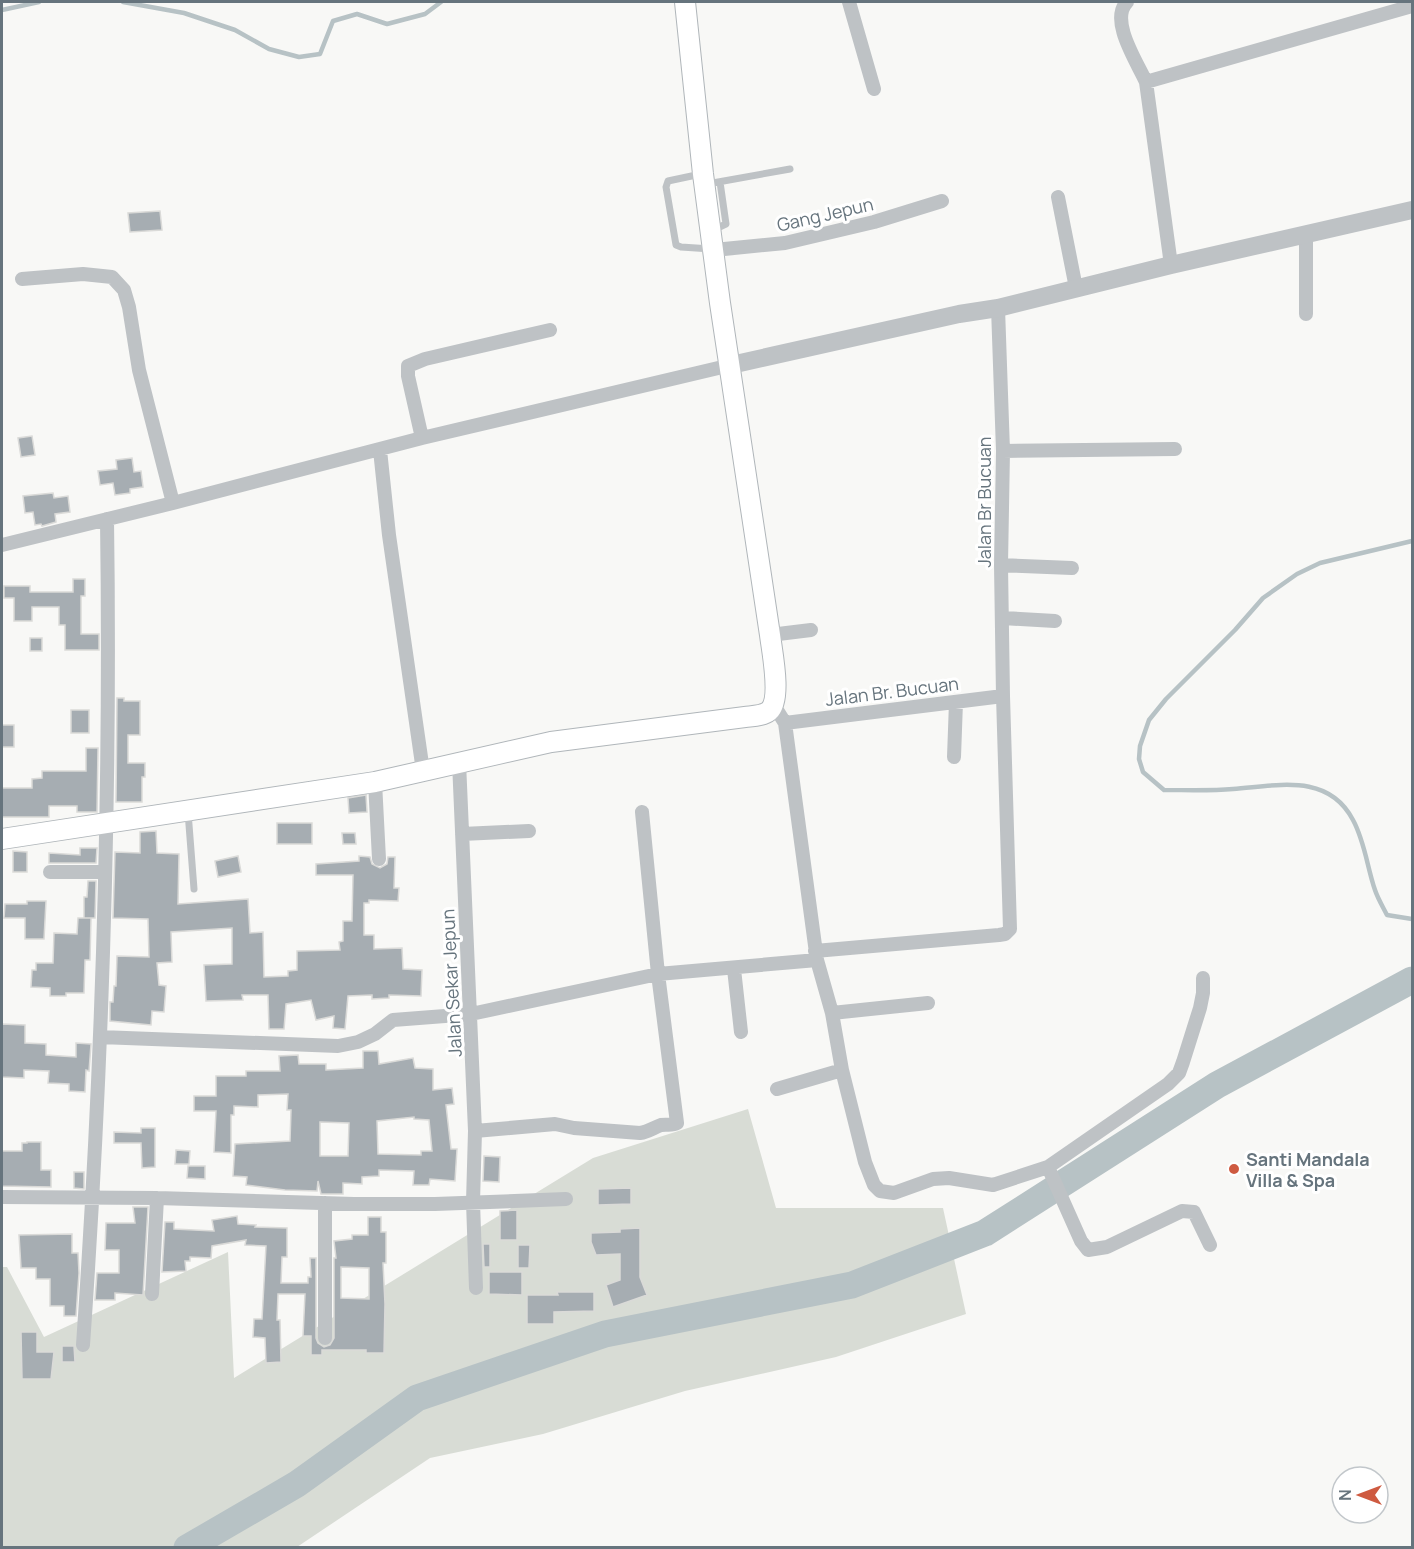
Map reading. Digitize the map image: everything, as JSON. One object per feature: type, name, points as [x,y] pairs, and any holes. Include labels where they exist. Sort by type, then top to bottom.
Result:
[{"type":"main road","points":[[2,839],[375,782],[551,742],[766,713],[773,704],[775,686],[770,635],[712,240],[709,180],[685,2]]},
{"type":"street","points":[[849,2],[874,89]]},
{"type":"street","points":[[1146,82],[1413,6]]},
{"type":"street","points":[[1124,7],[1121,29],[1146,82],[1171,265]]},
{"type":"street","points":[[1058,197],[1076,288]]},
{"type":"street","name":"Gang Jepun","points":[[712,240],[785,243],[874,222],[942,201]]},
{"type":"street","points":[[2,545],[422,438],[731,365],[959,314],[998,308],[1171,265],[1413,210]]},
{"type":"street","points":[[1306,234],[1306,314]]},
{"type":"street","points":[[22,279],[83,274],[112,277],[124,290],[139,370],[173,503]]},
{"type":"street","name":"Jalan Br Bucuan","points":[[816,956],[999,935],[1005,934],[1010,929],[1003,696],[1001,565],[1003,451],[998,308]]},
{"type":"street","points":[[422,438],[407,370],[411,364],[550,330]]},
{"type":"street","points":[[1003,451],[1175,449]]},
{"type":"street","points":[[380,450],[389,535],[423,771]]},
{"type":"street","points":[[83,1345],[93,1198],[100,1037],[110,670],[107,519]]},
{"type":"street","points":[[1001,565],[1072,568]]},
{"type":"street","points":[[1003,618],[1054,621]]},
{"type":"street","points":[[770,635],[811,630]]},
{"type":"street","name":"Jalan Br. Bucuan","points":[[785,723],[1003,696]]},
{"type":"street","points":[[954,757],[956,702]]},
{"type":"street","points":[[773,704],[785,723],[816,956],[832,1013],[842,1070],[865,1162],[873,1185],[880,1191],[894,1193],[933,1179],[993,1185],[1049,1170],[1168,1084],[1179,1073],[1200,1008],[1203,978]]},
{"type":"street","name":"Jalan Sekar Jepun","points":[[459,762],[475,1131],[473,1202],[476,1288]]},
{"type":"street","points":[[375,782],[379,859]]},
{"type":"street","points":[[475,1131],[555,1124],[574,1128],[640,1133],[649,1132],[660,1126],[676,1124],[678,1117],[658,974],[642,812]]},
{"type":"street","points":[[462,834],[529,831]]},
{"type":"street","points":[[50,872],[104,872]]},
{"type":"street","points":[[100,1037],[338,1046],[358,1042],[375,1034],[393,1020],[471,1014],[658,974],[734,969],[816,956]]},
{"type":"street","points":[[734,969],[741,1032]]},
{"type":"street","points":[[832,1013],[928,1003]]},
{"type":"street","points":[[777,1089],[842,1070]]},
{"type":"street","points":[[1049,1170],[1081,1241],[1088,1250],[1107,1247],[1188,1210],[1194,1212],[1210,1245]]},
{"type":"street","points":[[2,1197],[157,1198],[325,1203],[566,1199]]},
{"type":"street","points":[[152,1293],[157,1198]]},
{"type":"street","points":[[325,1203],[325,1338]]},
{"type":"lane","points":[[712,240],[681,248],[676,245],[666,187],[668,181],[709,180],[790,169]]},
{"type":"lane","points":[[188,810],[194,889]]},
{"type":"shaded area","points":[[748,1109],[776,1208],[943,1208],[966,1314],[836,1357],[685,1391],[543,1434],[430,1458],[297,1547],[2,1548],[2,1267],[7,1267],[44,1337],[228,1252],[234,1378],[593,1158]]},
{"type":"building","points":[[160,211],[162,230],[130,232],[128,213]]},
{"type":"building","points":[[32,436],[35,455],[21,457],[18,438]]},
{"type":"building","points":[[132,458],[134,472],[141,471],[143,487],[130,489],[130,493],[115,495],[113,483],[100,485],[98,471],[117,469],[116,460]]},
{"type":"building","points":[[53,493],[54,498],[68,496],[70,512],[55,514],[56,522],[42,526],[41,524],[35,525],[33,512],[25,513],[23,496]]},
{"type":"building","points":[[73,579],[85,579],[85,596],[81,596],[81,634],[99,634],[99,650],[65,650],[65,625],[59,625],[59,607],[32,607],[32,621],[14,621],[14,598],[4,598],[4,586],[30,586],[30,592],[73,592]]},
{"type":"building","points":[[30,638],[42,638],[42,651],[30,651]]},
{"type":"building","points":[[117,698],[124,698],[124,701],[140,701],[140,735],[128,735],[128,763],[145,763],[145,777],[142,777],[142,802],[116,802]]},
{"type":"building","points":[[71,710],[89,710],[89,733],[71,733]]},
{"type":"building","points":[[2,725],[14,725],[14,747],[2,747]]},
{"type":"building","points":[[86,748],[98,748],[97,812],[77,812],[77,806],[49,806],[49,817],[2,817],[2,788],[32,788],[32,779],[42,778],[42,771],[86,771]]},
{"type":"building","points":[[366,795],[367,812],[349,813],[348,798]]},
{"type":"building","points":[[277,823],[312,823],[312,844],[277,844]]},
{"type":"building","points":[[156,831],[157,853],[179,854],[178,904],[248,899],[250,933],[263,932],[264,977],[288,976],[288,971],[297,970],[297,951],[340,950],[339,942],[343,941],[343,921],[352,921],[353,875],[316,875],[316,864],[359,861],[359,856],[370,857],[372,864],[380,868],[387,864],[388,857],[395,857],[394,888],[399,888],[398,901],[369,900],[369,903],[364,903],[364,935],[374,935],[374,949],[402,948],[403,969],[422,970],[421,996],[389,995],[389,998],[372,999],[372,995],[348,996],[345,1029],[333,1028],[334,1016],[316,1020],[311,1000],[286,1004],[284,1029],[269,1029],[268,995],[242,995],[243,1000],[206,1001],[204,965],[232,964],[232,928],[171,932],[172,962],[157,963],[159,985],[166,986],[164,1012],[152,1011],[151,1025],[110,1021],[110,1002],[113,1002],[114,986],[116,986],[117,956],[149,957],[148,919],[113,918],[115,852],[140,853],[140,832]]},
{"type":"building","points":[[342,833],[355,833],[356,844],[343,844]]},
{"type":"building","points":[[80,848],[97,848],[96,863],[49,863],[49,853],[80,855]]},
{"type":"building","points":[[13,851],[27,852],[27,872],[13,872]]},
{"type":"building","points":[[238,856],[241,872],[218,877],[215,861]]},
{"type":"building","points":[[88,881],[96,881],[95,918],[84,918],[84,897],[87,897]]},
{"type":"building","points":[[27,901],[46,901],[44,939],[25,939],[25,918],[4,918],[5,904],[27,904]]},
{"type":"building","points":[[78,918],[91,918],[90,960],[85,960],[84,993],[50,996],[50,988],[31,987],[32,970],[36,970],[36,963],[53,963],[54,933],[77,934]]},
{"type":"building","points":[[2,1024],[25,1025],[25,1043],[46,1044],[46,1055],[76,1057],[76,1043],[91,1044],[85,1092],[69,1091],[69,1084],[48,1083],[49,1071],[24,1070],[24,1078],[2,1077]]},
{"type":"building","points":[[363,1051],[378,1051],[379,1064],[413,1058],[415,1068],[433,1069],[433,1090],[452,1088],[454,1104],[446,1105],[451,1149],[457,1149],[455,1181],[430,1179],[429,1185],[413,1185],[414,1171],[379,1170],[379,1176],[362,1177],[362,1184],[343,1183],[343,1194],[321,1194],[318,1181],[317,1191],[246,1185],[247,1177],[233,1176],[235,1144],[290,1141],[291,1110],[287,1110],[288,1094],[258,1095],[258,1107],[234,1106],[234,1115],[231,1115],[231,1153],[214,1152],[216,1111],[194,1111],[194,1096],[216,1096],[216,1076],[246,1076],[246,1071],[280,1071],[279,1056],[298,1055],[299,1064],[326,1064],[326,1070],[363,1068]],"holes":[[[414,1117],[414,1119],[429,1120],[432,1151],[421,1151],[421,1155],[378,1154],[377,1121]],[[320,1122],[349,1123],[348,1156],[320,1156]]]},
{"type":"building","points":[[141,1128],[155,1128],[155,1167],[142,1168],[141,1143],[114,1143],[114,1132],[141,1133]]},
{"type":"building","points":[[41,1142],[41,1170],[51,1170],[51,1187],[2,1186],[2,1151],[22,1151],[22,1143]]},
{"type":"building","points":[[176,1150],[190,1151],[189,1164],[175,1164]]},
{"type":"building","points":[[484,1156],[500,1157],[499,1182],[483,1181]]},
{"type":"building","points":[[188,1166],[205,1166],[205,1179],[187,1178]]},
{"type":"building","points":[[74,1172],[84,1172],[84,1189],[74,1188]]},
{"type":"building","points":[[631,1188],[631,1204],[598,1205],[598,1189]]},
{"type":"building","points":[[133,1207],[148,1207],[143,1295],[115,1293],[115,1300],[95,1300],[97,1273],[119,1273],[119,1250],[105,1250],[106,1223],[135,1223]]},
{"type":"building","points":[[517,1210],[517,1240],[500,1240],[500,1211]]},
{"type":"building","points":[[237,1216],[238,1224],[287,1228],[287,1257],[282,1257],[281,1283],[308,1283],[308,1277],[311,1277],[310,1258],[316,1258],[316,1338],[318,1343],[324,1347],[330,1345],[334,1338],[334,1258],[336,1258],[334,1241],[352,1239],[352,1235],[368,1235],[368,1217],[381,1217],[381,1232],[386,1232],[386,1263],[383,1263],[384,1353],[366,1353],[366,1350],[322,1350],[322,1355],[311,1355],[311,1336],[303,1336],[305,1294],[278,1294],[277,1320],[280,1320],[281,1362],[266,1363],[265,1338],[253,1337],[254,1319],[262,1319],[266,1246],[245,1245],[246,1240],[212,1246],[211,1258],[190,1257],[190,1261],[185,1261],[186,1271],[162,1272],[165,1222],[174,1222],[174,1229],[214,1231],[212,1220]],"holes":[[[341,1267],[369,1268],[369,1299],[341,1298]]]},
{"type":"building","points":[[640,1228],[640,1277],[647,1295],[613,1307],[606,1285],[620,1280],[620,1254],[596,1255],[591,1242],[591,1233],[620,1232],[620,1229]]},
{"type":"building","points":[[72,1234],[72,1253],[78,1253],[79,1273],[76,1316],[64,1316],[64,1306],[50,1306],[50,1279],[36,1279],[36,1268],[21,1268],[19,1235]]},
{"type":"building","points":[[483,1244],[490,1244],[490,1267],[484,1267]]},
{"type":"building","points":[[518,1245],[530,1245],[529,1268],[518,1268]]},
{"type":"building","points":[[489,1272],[522,1272],[522,1295],[489,1294]]},
{"type":"building","points":[[557,1292],[594,1292],[594,1311],[554,1312],[554,1324],[527,1324],[527,1295],[558,1295]]},
{"type":"building","points":[[21,1332],[37,1332],[37,1352],[54,1352],[51,1379],[22,1379]]},
{"type":"building","points":[[62,1346],[74,1346],[75,1362],[62,1362]]},
{"type":"waterway","points":[[2,10],[39,2]]},
{"type":"waterway","points":[[123,2],[184,13],[235,30],[269,49],[299,57],[320,54],[333,21],[357,14],[387,24],[425,14],[441,2]]},
{"type":"waterway","points":[[1412,541],[1320,563],[1297,574],[1263,598],[1235,630],[1166,699],[1149,720],[1140,746],[1139,759],[1143,772],[1164,790],[1216,790],[1300,785],[1330,794],[1342,805],[1357,828],[1375,890],[1387,915],[1412,919]]},
{"type":"waterway","points":[[187,1548],[297,1484],[417,1398],[605,1334],[852,1285],[985,1233],[1217,1085],[1412,980]]},
{"type":"place","name":"Santi Mandala Villa & Spa","points":[[1234,1169]]}]
